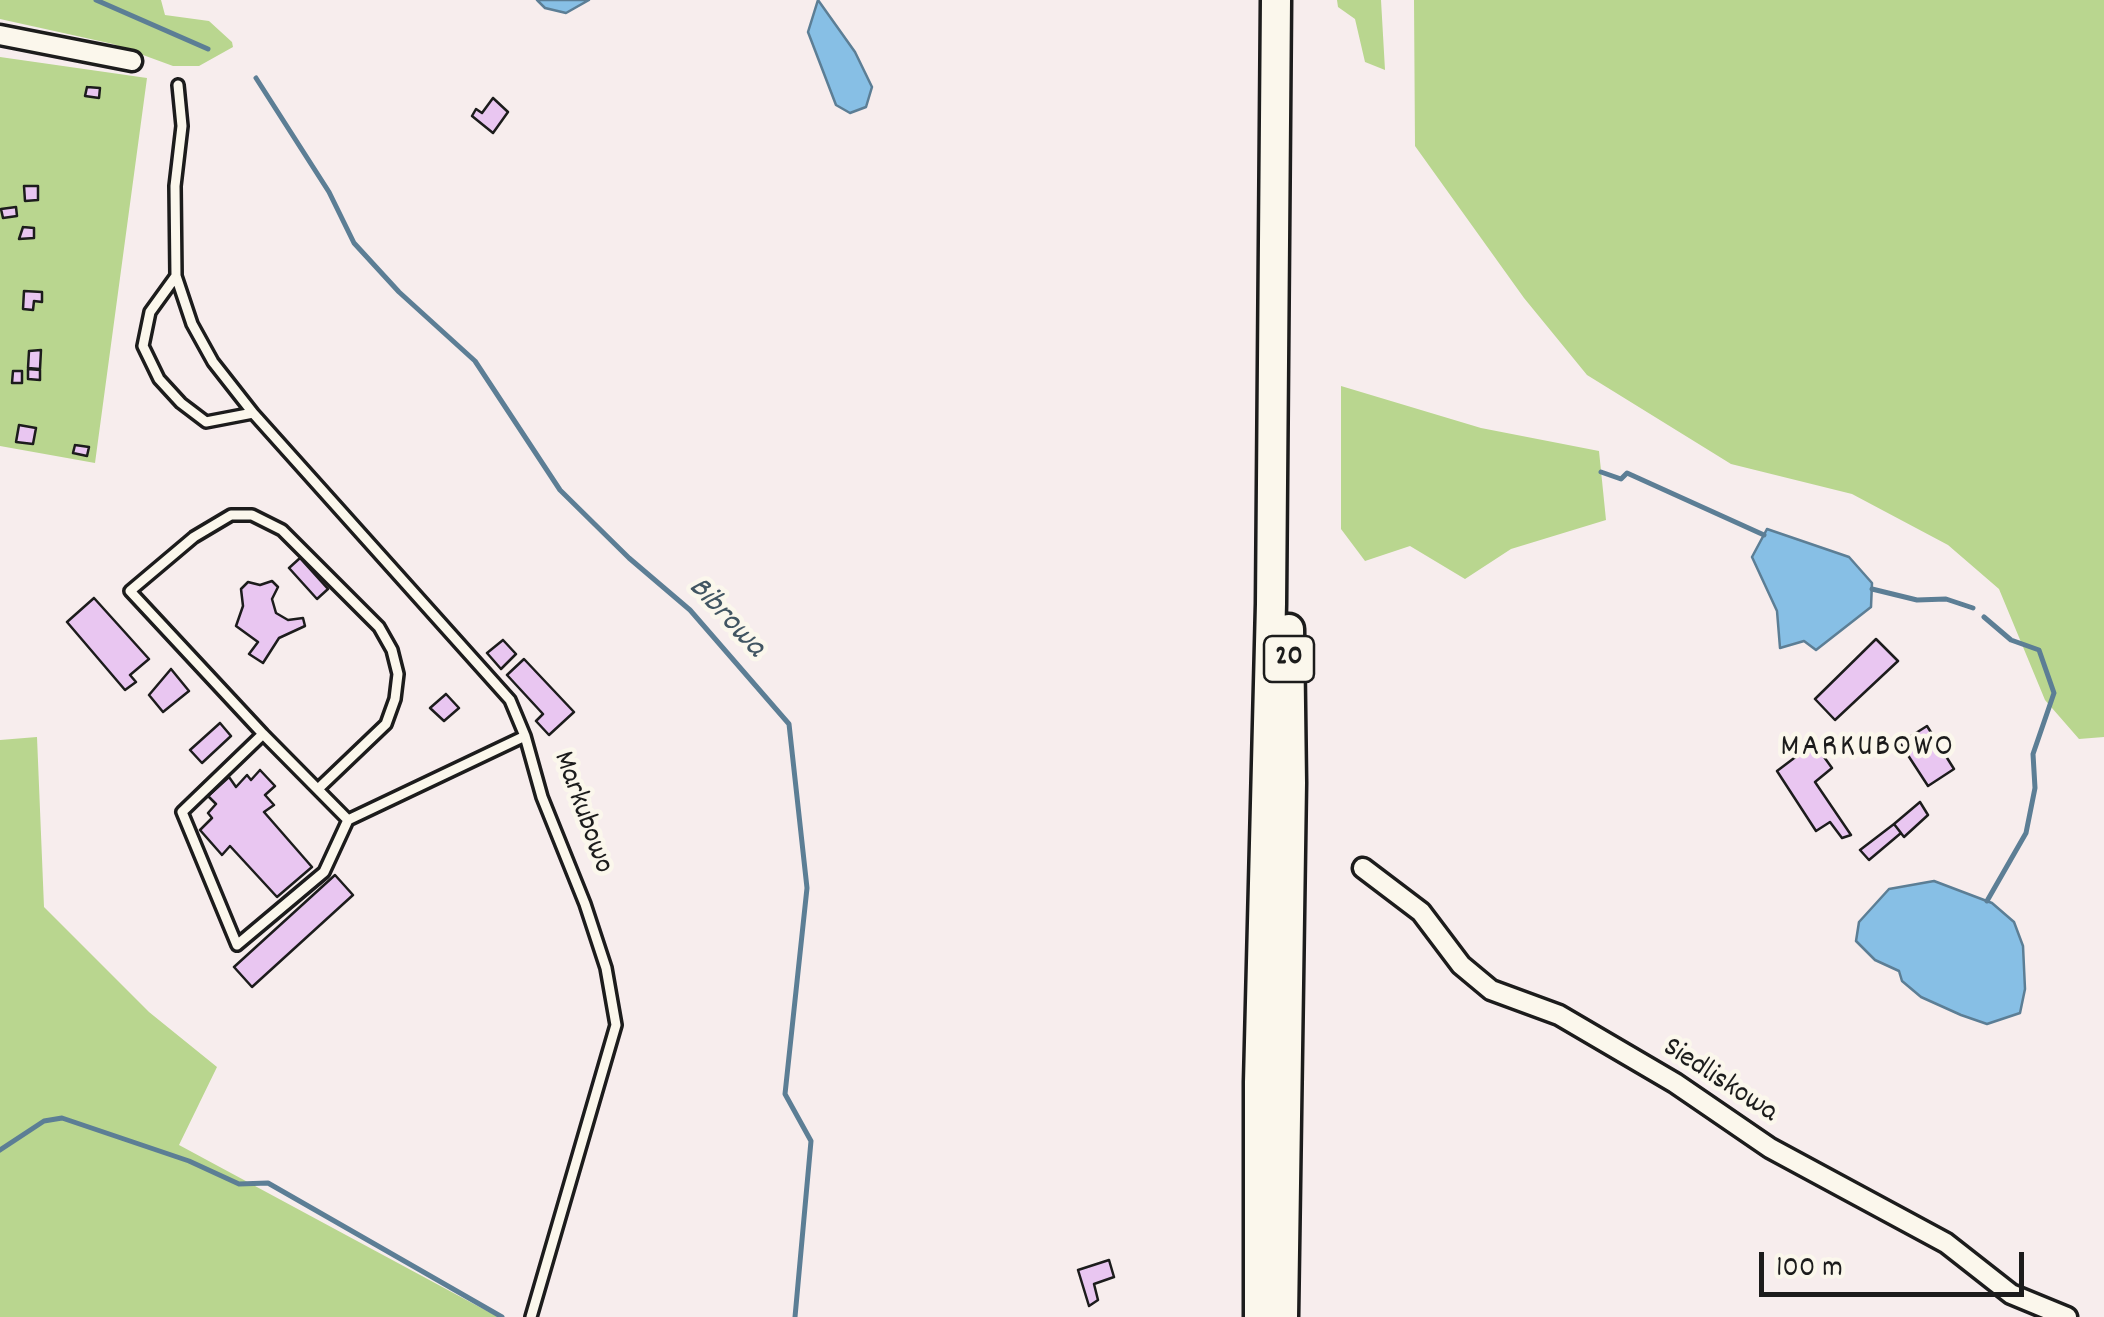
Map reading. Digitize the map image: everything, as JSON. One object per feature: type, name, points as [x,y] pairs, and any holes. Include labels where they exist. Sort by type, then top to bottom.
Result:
[{"type":"main road","name":"20","points":[[1257,1317],[1272,560],[1276,0]]},
{"type":"main road","name":"20","points":[[1283,1317],[1291,783],[1294,0]]},
{"type":"street","points":[[0,35],[132,60]]},
{"type":"street","name":"Siedliskowa","points":[[1363,868],[1421,912],[1462,965],[1491,990],[1559,1015],[1675,1083],[1770,1148],[1946,1243],[2011,1294],[2067,1317]]},
{"type":"lane","name":"Markubowo","points":[[178,85],[182,126],[175,186],[176,276],[192,324],[213,362],[252,413],[510,700],[606,968],[616,1025],[531,1317]]},
{"type":"lane","points":[[176,276],[150,312],[143,346],[159,379],[206,422],[252,413]]},
{"type":"lane","points":[[318,789],[386,724],[398,674],[392,650],[379,628],[282,530],[252,515],[231,516],[194,537],[130,591],[263,734],[348,820]]},
{"type":"lane","points":[[263,734],[182,812],[237,945],[324,872],[348,820],[525,736]]},
{"type":"green space","points":[[0,0],[161,0],[165,15],[209,21],[233,47],[199,66],[173,66],[113,44],[0,19]]},
{"type":"green space","points":[[1337,0],[1381,0],[1385,70],[1365,62],[1355,19],[1338,7]]},
{"type":"green space","points":[[1414,0],[2104,0],[2104,737],[2079,739],[2045,700],[1999,589],[1948,545],[1852,494],[1731,464],[1587,375],[1524,298],[1415,146]]},
{"type":"green space","points":[[0,57],[147,78],[95,463],[0,446]]},
{"type":"green space","points":[[1341,386],[1481,428],[1599,451],[1606,520],[1511,549],[1465,579],[1410,546],[1365,561],[1341,529]]},
{"type":"green space","points":[[37,737],[44,907],[149,1012],[217,1067],[179,1145],[498,1317],[0,1317],[0,740]]},
{"type":"water","points":[[537,0],[589,0],[566,13],[545,8]]},
{"type":"water","points":[[818,0],[855,52],[872,87],[866,107],[850,113],[836,105],[808,32]]},
{"type":"water","points":[[1767,529],[1849,557],[1872,583],[1871,607],[1816,650],[1804,641],[1780,648],[1777,611],[1752,557]]},
{"type":"water","points":[[1934,881],[1992,903],[2014,922],[2023,946],[2025,989],[2020,1013],[1987,1024],[1961,1015],[1921,997],[1902,981],[1899,971],[1875,960],[1856,941],[1859,922],[1889,889]]},
{"type":"building","points":[[87,87],[100,88],[99,98],[85,96]]},
{"type":"building","points":[[493,98],[508,112],[493,133],[472,116],[476,109],[482,113]]},
{"type":"building","points":[[24,186],[38,186],[38,200],[25,201]]},
{"type":"building","points":[[16,207],[17,216],[3,218],[1,209]]},
{"type":"building","points":[[23,227],[34,228],[34,238],[19,239]]},
{"type":"building","points":[[24,291],[42,292],[42,302],[34,301],[33,310],[23,309]]},
{"type":"building","points":[[41,350],[40,369],[28,368],[29,351]]},
{"type":"building","points":[[28,369],[40,370],[40,380],[28,379]]},
{"type":"building","points":[[13,371],[22,371],[22,383],[12,383]]},
{"type":"building","points":[[19,425],[36,428],[33,444],[16,442]]},
{"type":"building","points":[[75,445],[89,447],[87,456],[73,453]]},
{"type":"building","points":[[300,558],[328,589],[317,599],[289,568]]},
{"type":"building","points":[[272,581],[278,587],[272,599],[276,613],[288,620],[303,618],[305,626],[279,638],[263,663],[249,654],[258,642],[236,626],[243,606],[241,589],[248,582],[260,585]]},
{"type":"building","points":[[94,598],[149,659],[130,675],[136,682],[125,690],[67,622]]},
{"type":"building","points":[[1876,639],[1898,661],[1835,720],[1815,699]]},
{"type":"building","points":[[503,640],[516,654],[501,669],[487,653]]},
{"type":"building","points":[[524,659],[574,712],[549,735],[536,721],[543,714],[507,675]]},
{"type":"building","points":[[171,669],[189,691],[163,712],[149,695]]},
{"type":"building","points":[[446,694],[459,708],[444,721],[430,708]]},
{"type":"building","points":[[220,723],[231,736],[202,763],[190,750]]},
{"type":"building","points":[[1927,726],[1954,769],[1928,786],[1900,743]]},
{"type":"building","points":[[1814,743],[1832,768],[1815,782],[1851,835],[1842,838],[1830,822],[1816,831],[1777,771]]},
{"type":"building","points":[[260,770],[275,786],[265,795],[274,805],[264,812],[312,867],[277,897],[230,846],[222,855],[200,830],[212,818],[208,813],[216,804],[208,796],[229,777],[236,787],[247,775],[251,780]]},
{"type":"building","points":[[1920,802],[1928,815],[1904,837],[1894,824]]},
{"type":"building","points":[[1894,824],[1901,833],[1869,860],[1860,850]]},
{"type":"building","points":[[335,875],[353,895],[252,987],[234,967]]},
{"type":"building","points":[[1109,1260],[1114,1277],[1094,1284],[1098,1300],[1089,1306],[1078,1270]]},
{"type":"waterway","name":"Bibrowa","points":[[96,0],[208,49]]},
{"type":"waterway","name":"Bibrowa","points":[[256,78],[329,192],[354,243],[399,292],[475,361],[560,490],[629,558],[690,610],[789,724],[807,888],[785,1094],[811,1141],[795,1317]]},
{"type":"waterway","points":[[1601,472],[1621,479],[1627,473],[1764,535]]},
{"type":"waterway","points":[[1872,589],[1917,600],[1946,599],[1973,608]]},
{"type":"waterway","points":[[1984,617],[2011,640],[2039,650],[2054,693],[2033,754],[2035,788],[2026,833],[1987,901]]},
{"type":"waterway","points":[[0,1150],[44,1121],[62,1118],[189,1161],[239,1184],[268,1183],[502,1317]]},
{"type":"district","name":"MARKUBOWO","points":[[1868,750]]}]
